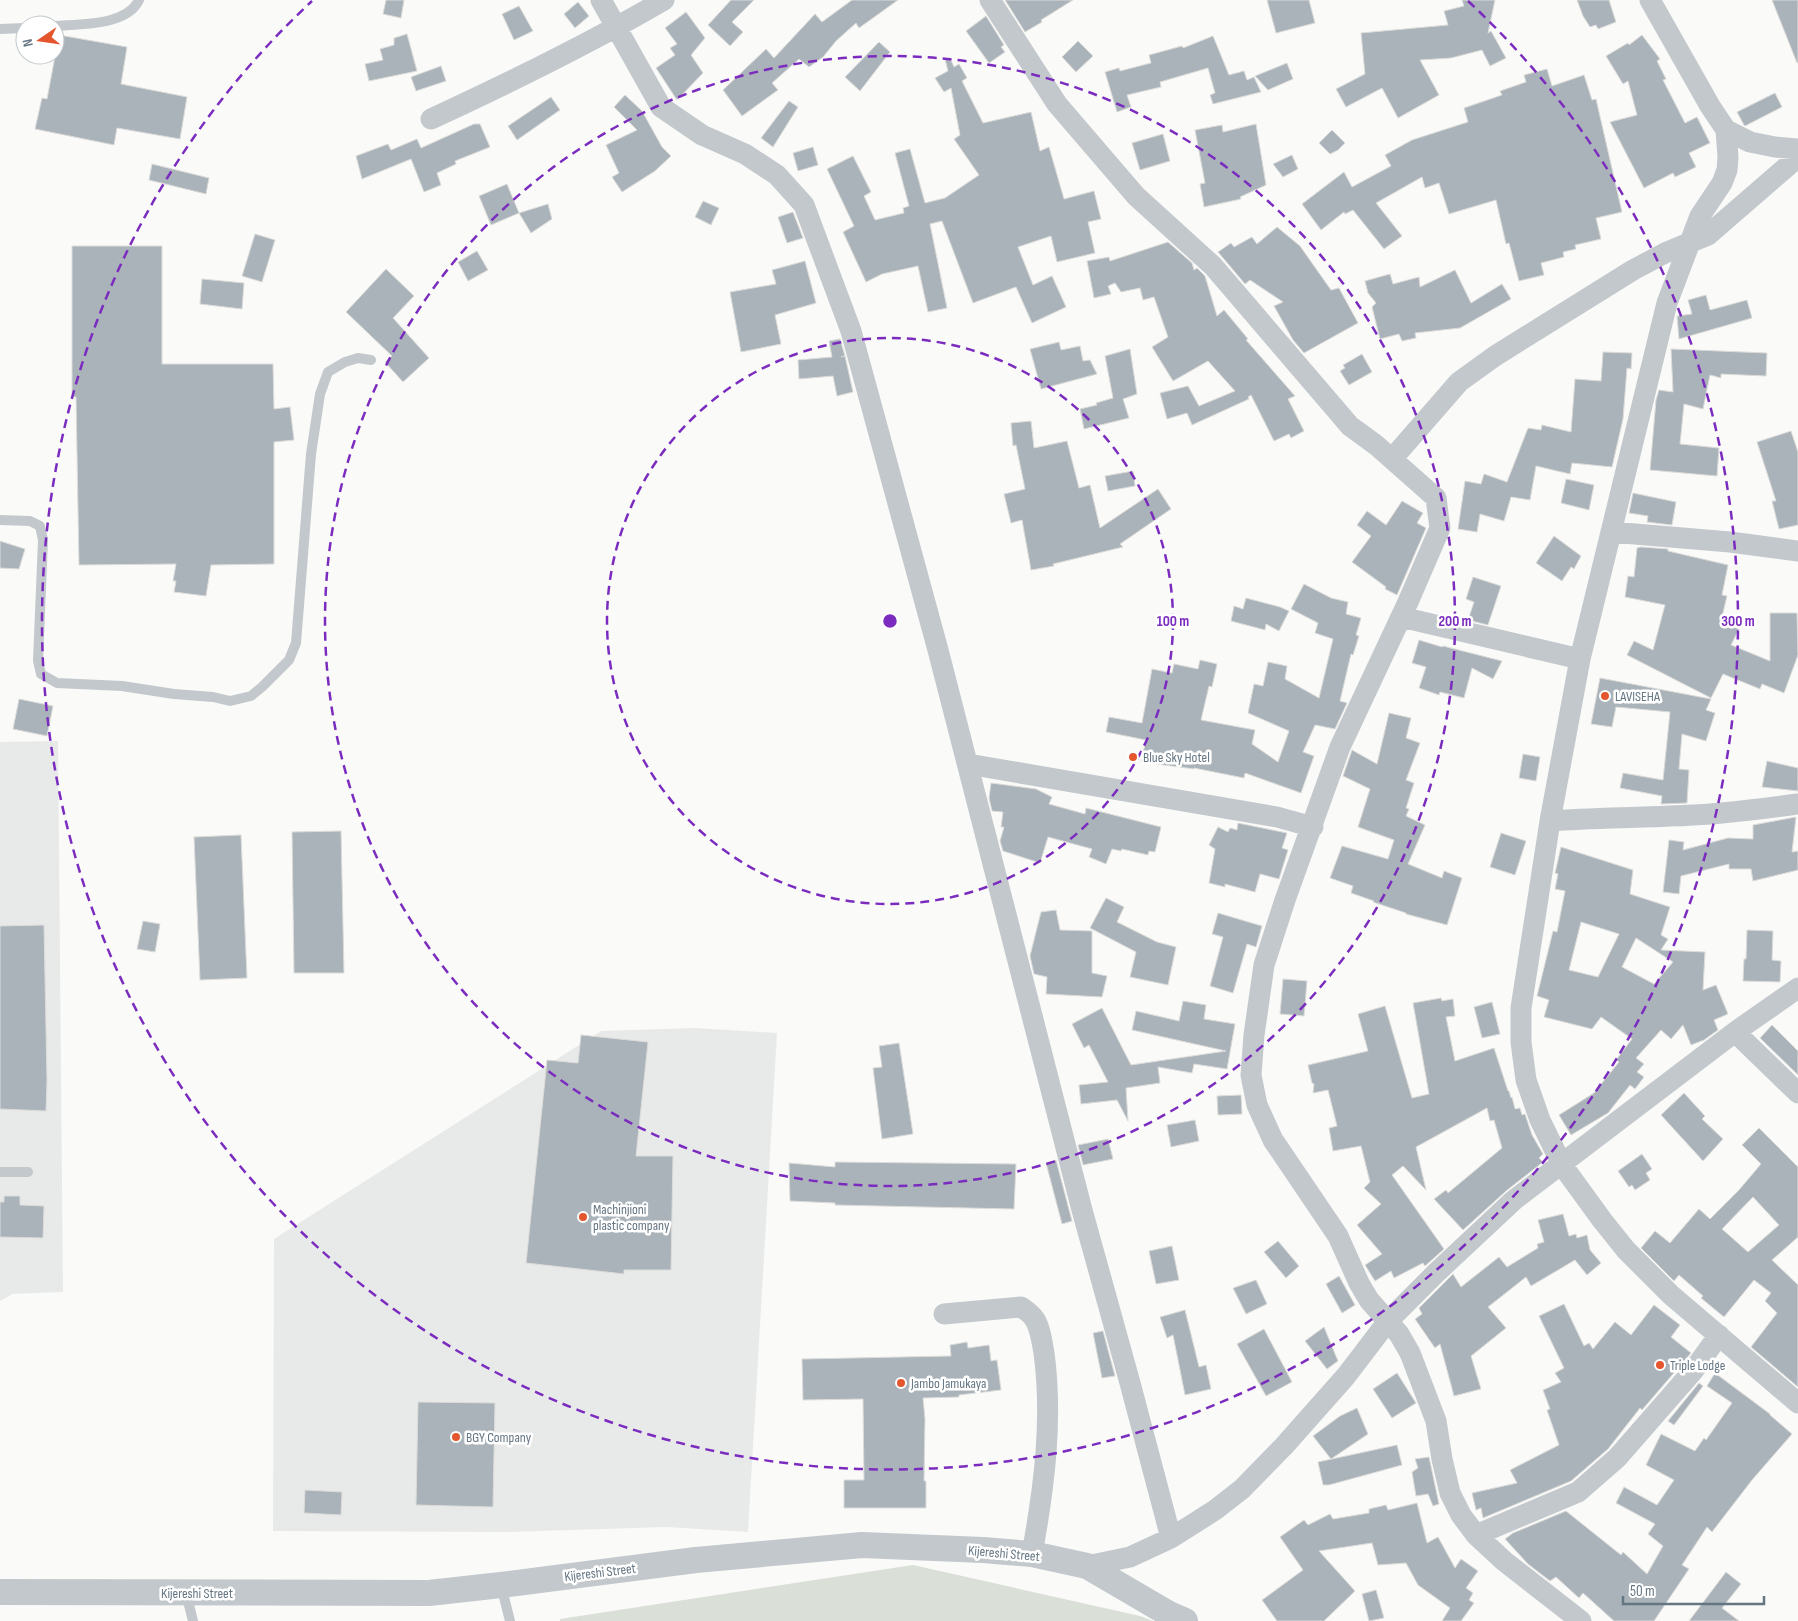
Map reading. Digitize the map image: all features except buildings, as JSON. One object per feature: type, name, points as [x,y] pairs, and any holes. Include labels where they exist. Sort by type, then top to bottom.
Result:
[{"type":"street","points":[[601,0],[661,106],[702,135],[745,154],[777,175],[804,205],[851,331],[936,641],[1082,1210],[1171,1538]]},
{"type":"street","points":[[431,119],[533,72],[617,28],[664,0]]},
{"type":"street","points":[[990,0],[1057,104],[1136,196],[1213,266],[1350,426],[1376,444],[1436,498],[1440,528],[1340,747],[1264,964],[1254,1035],[1251,1075],[1257,1105],[1273,1140],[1338,1236],[1359,1283],[1369,1300],[1399,1334],[1410,1353],[1436,1420],[1450,1493],[1461,1515],[1476,1535],[1504,1561],[1581,1621]]},
{"type":"street","points":[[1650,0],[1710,106],[1726,130],[1727,170],[1722,183],[1700,216],[1667,303],[1580,659],[1550,821],[1521,1008],[1526,1080],[1540,1120],[1562,1165],[1626,1250],[1671,1295],[1798,1403]]},
{"type":"street","points":[[1726,130],[1750,142],[1798,149]]},
{"type":"street","points":[[1392,459],[1459,382],[1495,356],[1633,270],[1665,253],[1708,235],[1798,157]]},
{"type":"street","points":[[1610,532],[1730,542],[1798,551]]},
{"type":"street","points":[[1401,617],[1580,659]]},
{"type":"street","points":[[968,764],[1277,817],[1313,827]]},
{"type":"street","points":[[1550,821],[1719,813],[1797,804]]},
{"type":"street","points":[[1087,1566],[1130,1557],[1171,1538],[1215,1510],[1242,1489],[1284,1446],[1339,1383],[1388,1321],[1514,1200],[1735,1032],[1798,988]]},
{"type":"street","points":[[1735,1032],[1798,1093]]},
{"type":"street","points":[[944,1314],[1021,1307],[1034,1318],[1042,1339],[1047,1379],[1048,1420],[1045,1464],[1032,1554]]},
{"type":"street","points":[[1476,1535],[1578,1492],[1617,1458],[1693,1371],[1719,1335]]},
{"type":"street","name":"Kijereshi Street","points":[[0,1592],[429,1593],[696,1560],[862,1545],[1032,1554],[1087,1566],[1169,1614],[1185,1621]]},
{"type":"lane","points":[[65,25],[112,21],[136,7],[139,0]]},
{"type":"lane","points":[[0,29],[15,28]]},
{"type":"lane","points":[[0,520],[30,521],[40,526],[43,540],[38,661],[41,674],[57,683],[122,686],[174,694],[213,697],[230,701],[251,696],[289,660],[296,643],[311,454],[320,394],[328,372],[345,362],[358,358],[371,360]]},
{"type":"lane","points":[[0,1172],[28,1172]]},
{"type":"lane","points":[[501,1585],[510,1621]]},
{"type":"lane","points":[[186,1593],[193,1621]]},
{"type":"shaded area","points":[[58,741],[63,1292],[13,1294],[0,1301],[0,742]]},
{"type":"shaded area","points":[[695,1028],[777,1033],[748,1532],[666,1527],[508,1532],[273,1531],[274,1239],[601,1031]]},
{"type":"shaded area","points":[[913,1565],[1140,1616],[1153,1621],[560,1621],[560,1619]]},
{"type":"place","name":"LAVISEHA","points":[[1605,696]]},
{"type":"place","name":"Blue Sky Hotel","points":[[1133,757]]},
{"type":"place","name":"Machinjioni plastic company","points":[[583,1217]]},
{"type":"place","name":"Triple Lodge","points":[[1660,1365]]},
{"type":"place","name":"Jambo Jamukaya","points":[[901,1383]]},
{"type":"place","name":"BGY Company","points":[[456,1437]]}]
